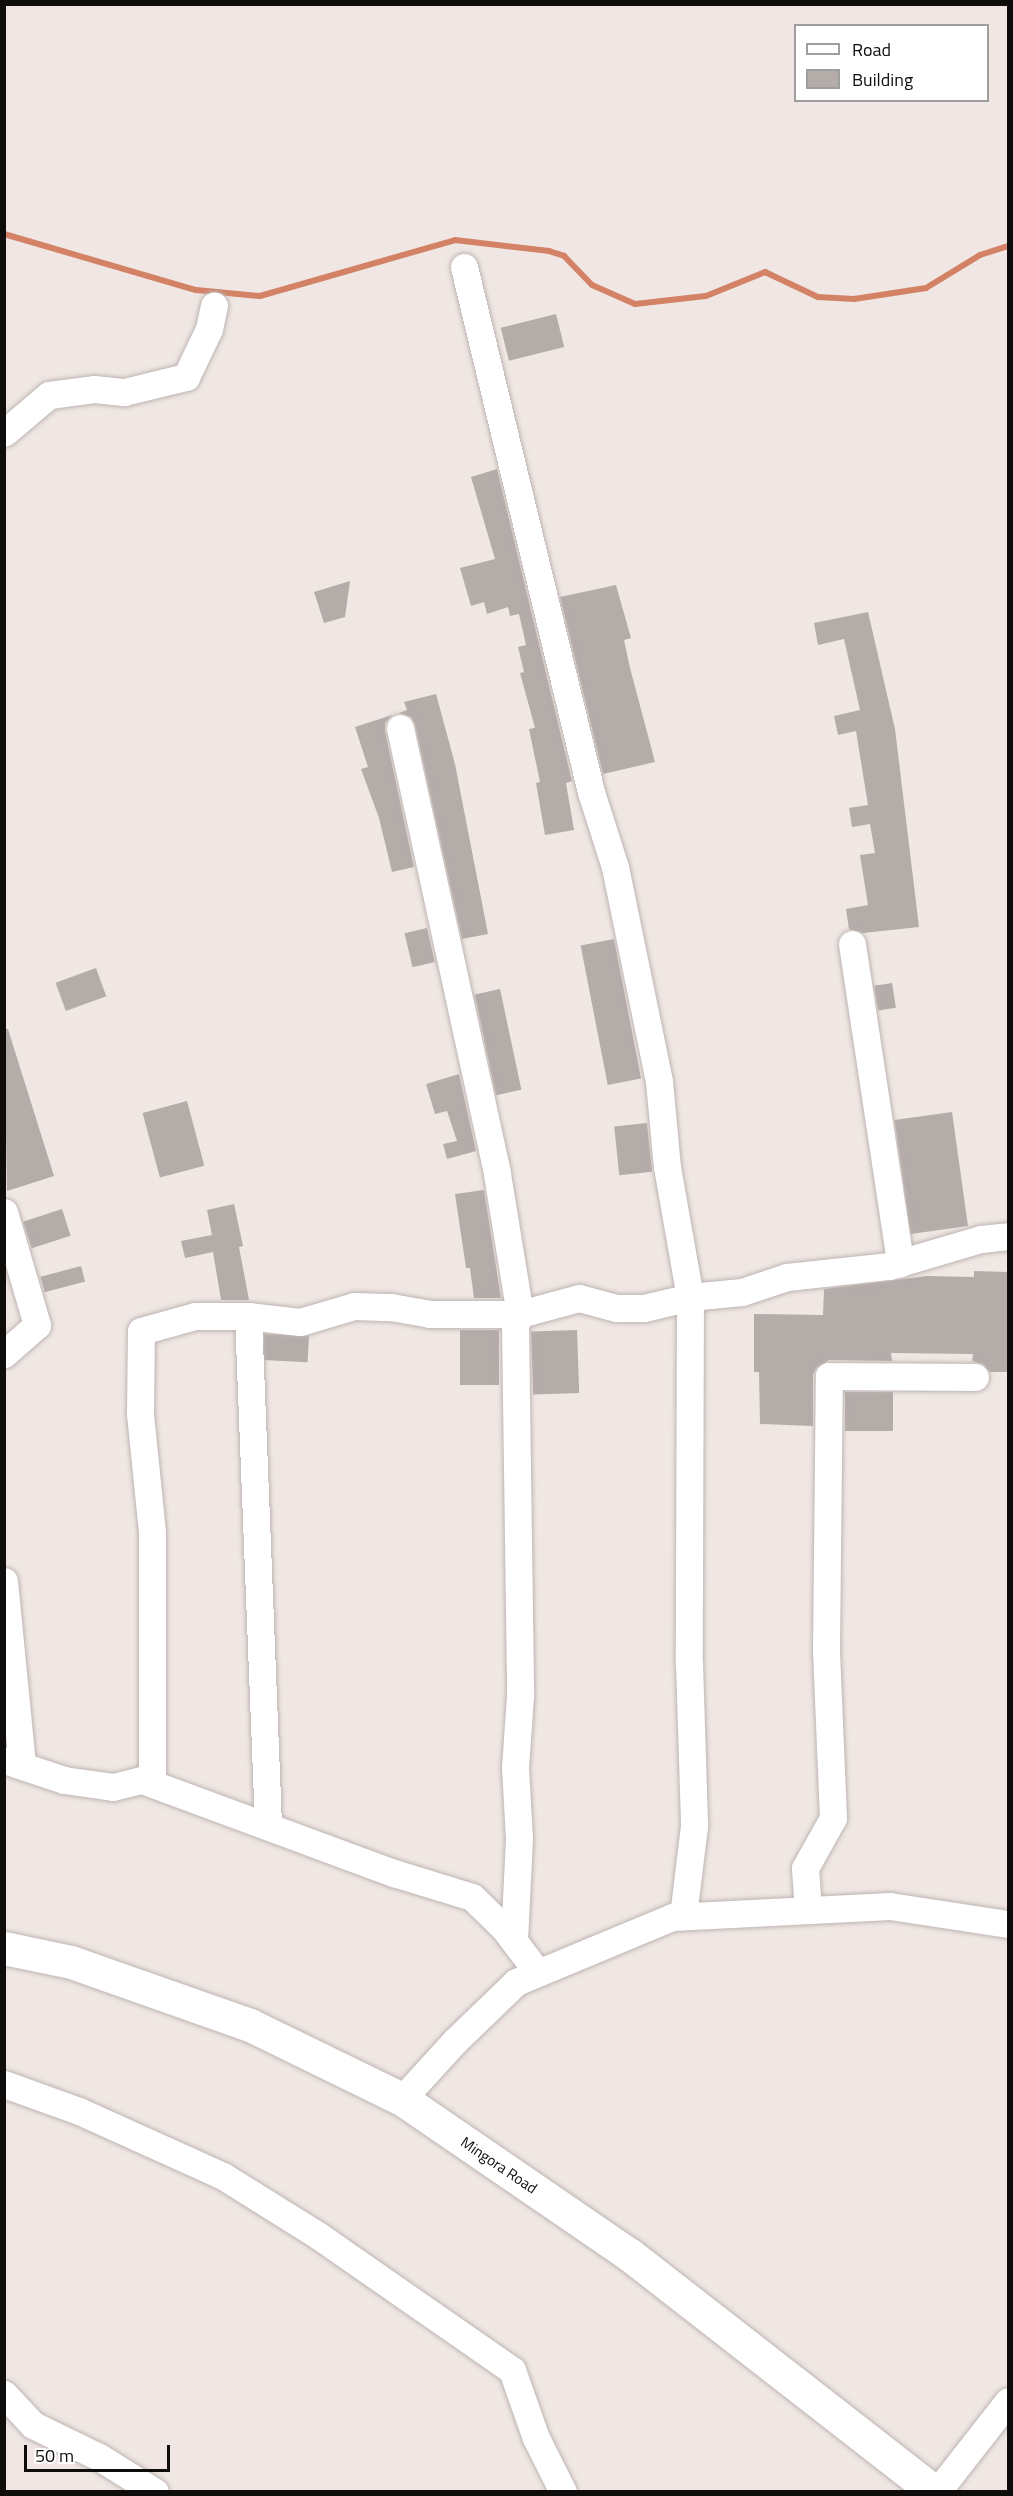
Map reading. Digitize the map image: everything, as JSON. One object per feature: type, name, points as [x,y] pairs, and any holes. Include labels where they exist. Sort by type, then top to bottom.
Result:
[{"type":"highway","name":"Mingora Road","points":[[4,1948],[71,1962],[250,2025],[402,2099],[630,2255],[935,2492]]},
{"type":"street","points":[[464,267],[591,792],[615,867],[659,1081],[667,1167],[690,1297],[689,1663],[694,1826],[683,1916]]},
{"type":"street","points":[[4,432],[49,394],[94,388],[124,392],[186,377],[209,329],[214,306]]},
{"type":"street","points":[[400,728],[496,1174],[520,1314],[515,1325],[520,1607],[515,1767],[519,1838],[514,1941]]},
{"type":"street","points":[[852,945],[900,1263]]},
{"type":"street","points":[[4,1212],[38,1325],[4,1354]]},
{"type":"street","points":[[152,1783],[152,1532],[140,1413],[141,1331],[195,1316],[248,1316],[300,1322],[354,1306],[392,1307],[429,1314],[520,1314],[579,1298],[617,1308],[644,1308],[690,1297],[741,1292],[787,1277],[900,1263],[981,1239],[1008,1236]]},
{"type":"street","points":[[248,1316],[268,1825]]},
{"type":"street","points":[[808,1910],[805,1868],[833,1818],[826,1650],[829,1376],[975,1377]]},
{"type":"street","points":[[4,1581],[13,1762],[64,1780],[113,1787],[142,1780],[231,1815],[268,1825],[383,1869],[472,1897],[514,1941],[538,1973]]},
{"type":"street","points":[[402,2099],[455,2040],[516,1982],[672,1917],[890,1906],[1008,1924]]},
{"type":"street","points":[[4,2084],[79,2111],[223,2175],[319,2236],[512,2370],[536,2438],[563,2492]]},
{"type":"street","points":[[4,2394],[33,2425],[99,2457],[155,2492]]},
{"type":"street","points":[[935,2492],[1008,2401]]},
{"type":"building","points":[[556,314],[564,347],[509,361],[501,328]]},
{"type":"building","points":[[497,469],[572,781],[566,783],[574,830],[545,835],[536,783],[540,782],[529,729],[535,728],[520,673],[524,672],[518,647],[526,645],[519,614],[510,616],[508,607],[487,614],[484,602],[471,606],[460,568],[495,559],[471,477]]},
{"type":"building","points":[[350,581],[345,617],[324,623],[314,592]]},
{"type":"building","points":[[616,585],[631,638],[624,640],[630,668],[655,762],[603,774],[560,597]]},
{"type":"building","points":[[868,612],[895,729],[919,927],[863,933],[849,929],[846,909],[868,905],[860,855],[875,853],[870,824],[852,827],[849,808],[868,805],[856,731],[838,735],[834,716],[860,710],[844,639],[818,645],[814,623]]},
{"type":"building","points":[[436,694],[455,764],[488,934],[462,939],[415,725],[411,717],[399,713],[407,710],[404,702]]},
{"type":"building","points":[[392,715],[385,723],[385,731],[414,867],[392,872],[379,818],[361,769],[368,767],[355,727]]},
{"type":"building","points":[[427,928],[435,962],[412,967],[405,933]]},
{"type":"building","points":[[614,939],[641,1078],[608,1085],[581,945]]},
{"type":"building","points":[[96,968],[106,996],[66,1011],[56,983]]},
{"type":"building","points":[[892,983],[896,1008],[878,1011],[874,986]]},
{"type":"building","points":[[500,989],[521,1090],[496,1095],[475,994]]},
{"type":"building","points":[[4,1029],[8,1029],[54,1176],[7,1191]]},
{"type":"building","points":[[459,1074],[476,1151],[447,1159],[443,1144],[457,1141],[447,1111],[435,1114],[426,1084]]},
{"type":"building","points":[[187,1101],[204,1166],[160,1178],[143,1113]]},
{"type":"building","points":[[952,1112],[968,1226],[911,1234],[895,1120]]},
{"type":"building","points":[[647,1123],[652,1172],[619,1175],[614,1126]]},
{"type":"building","points":[[484,1190],[501,1298],[474,1298],[470,1268],[466,1268],[455,1194]]},
{"type":"building","points":[[234,1204],[243,1246],[239,1247],[249,1300],[221,1300],[213,1252],[185,1258],[181,1241],[212,1235],[207,1210]]},
{"type":"building","points":[[62,1209],[71,1236],[32,1248],[23,1222]]},
{"type":"building","points":[[81,1266],[85,1281],[45,1292],[40,1277]]},
{"type":"building","points":[[974,1271],[1008,1272],[1008,1372],[990,1372],[983,1364],[972,1361],[973,1354],[891,1353],[892,1361],[829,1360],[816,1368],[813,1375],[813,1426],[760,1424],[759,1372],[754,1372],[754,1314],[823,1315],[824,1289],[927,1276],[974,1277]]},
{"type":"building","points":[[460,1330],[499,1330],[499,1385],[460,1385]]},
{"type":"building","points":[[577,1330],[579,1393],[533,1395],[531,1332]]},
{"type":"building","points":[[264,1334],[309,1336],[308,1362],[263,1360]]},
{"type":"building","points":[[845,1392],[893,1392],[893,1431],[845,1431]]},
{"type":"waterway","points":[[4,234],[196,290],[260,296],[455,240],[549,251],[564,256],[592,285],[635,304],[706,296],[765,272],[818,297],[854,299],[926,288],[980,255],[1008,246]]}]
